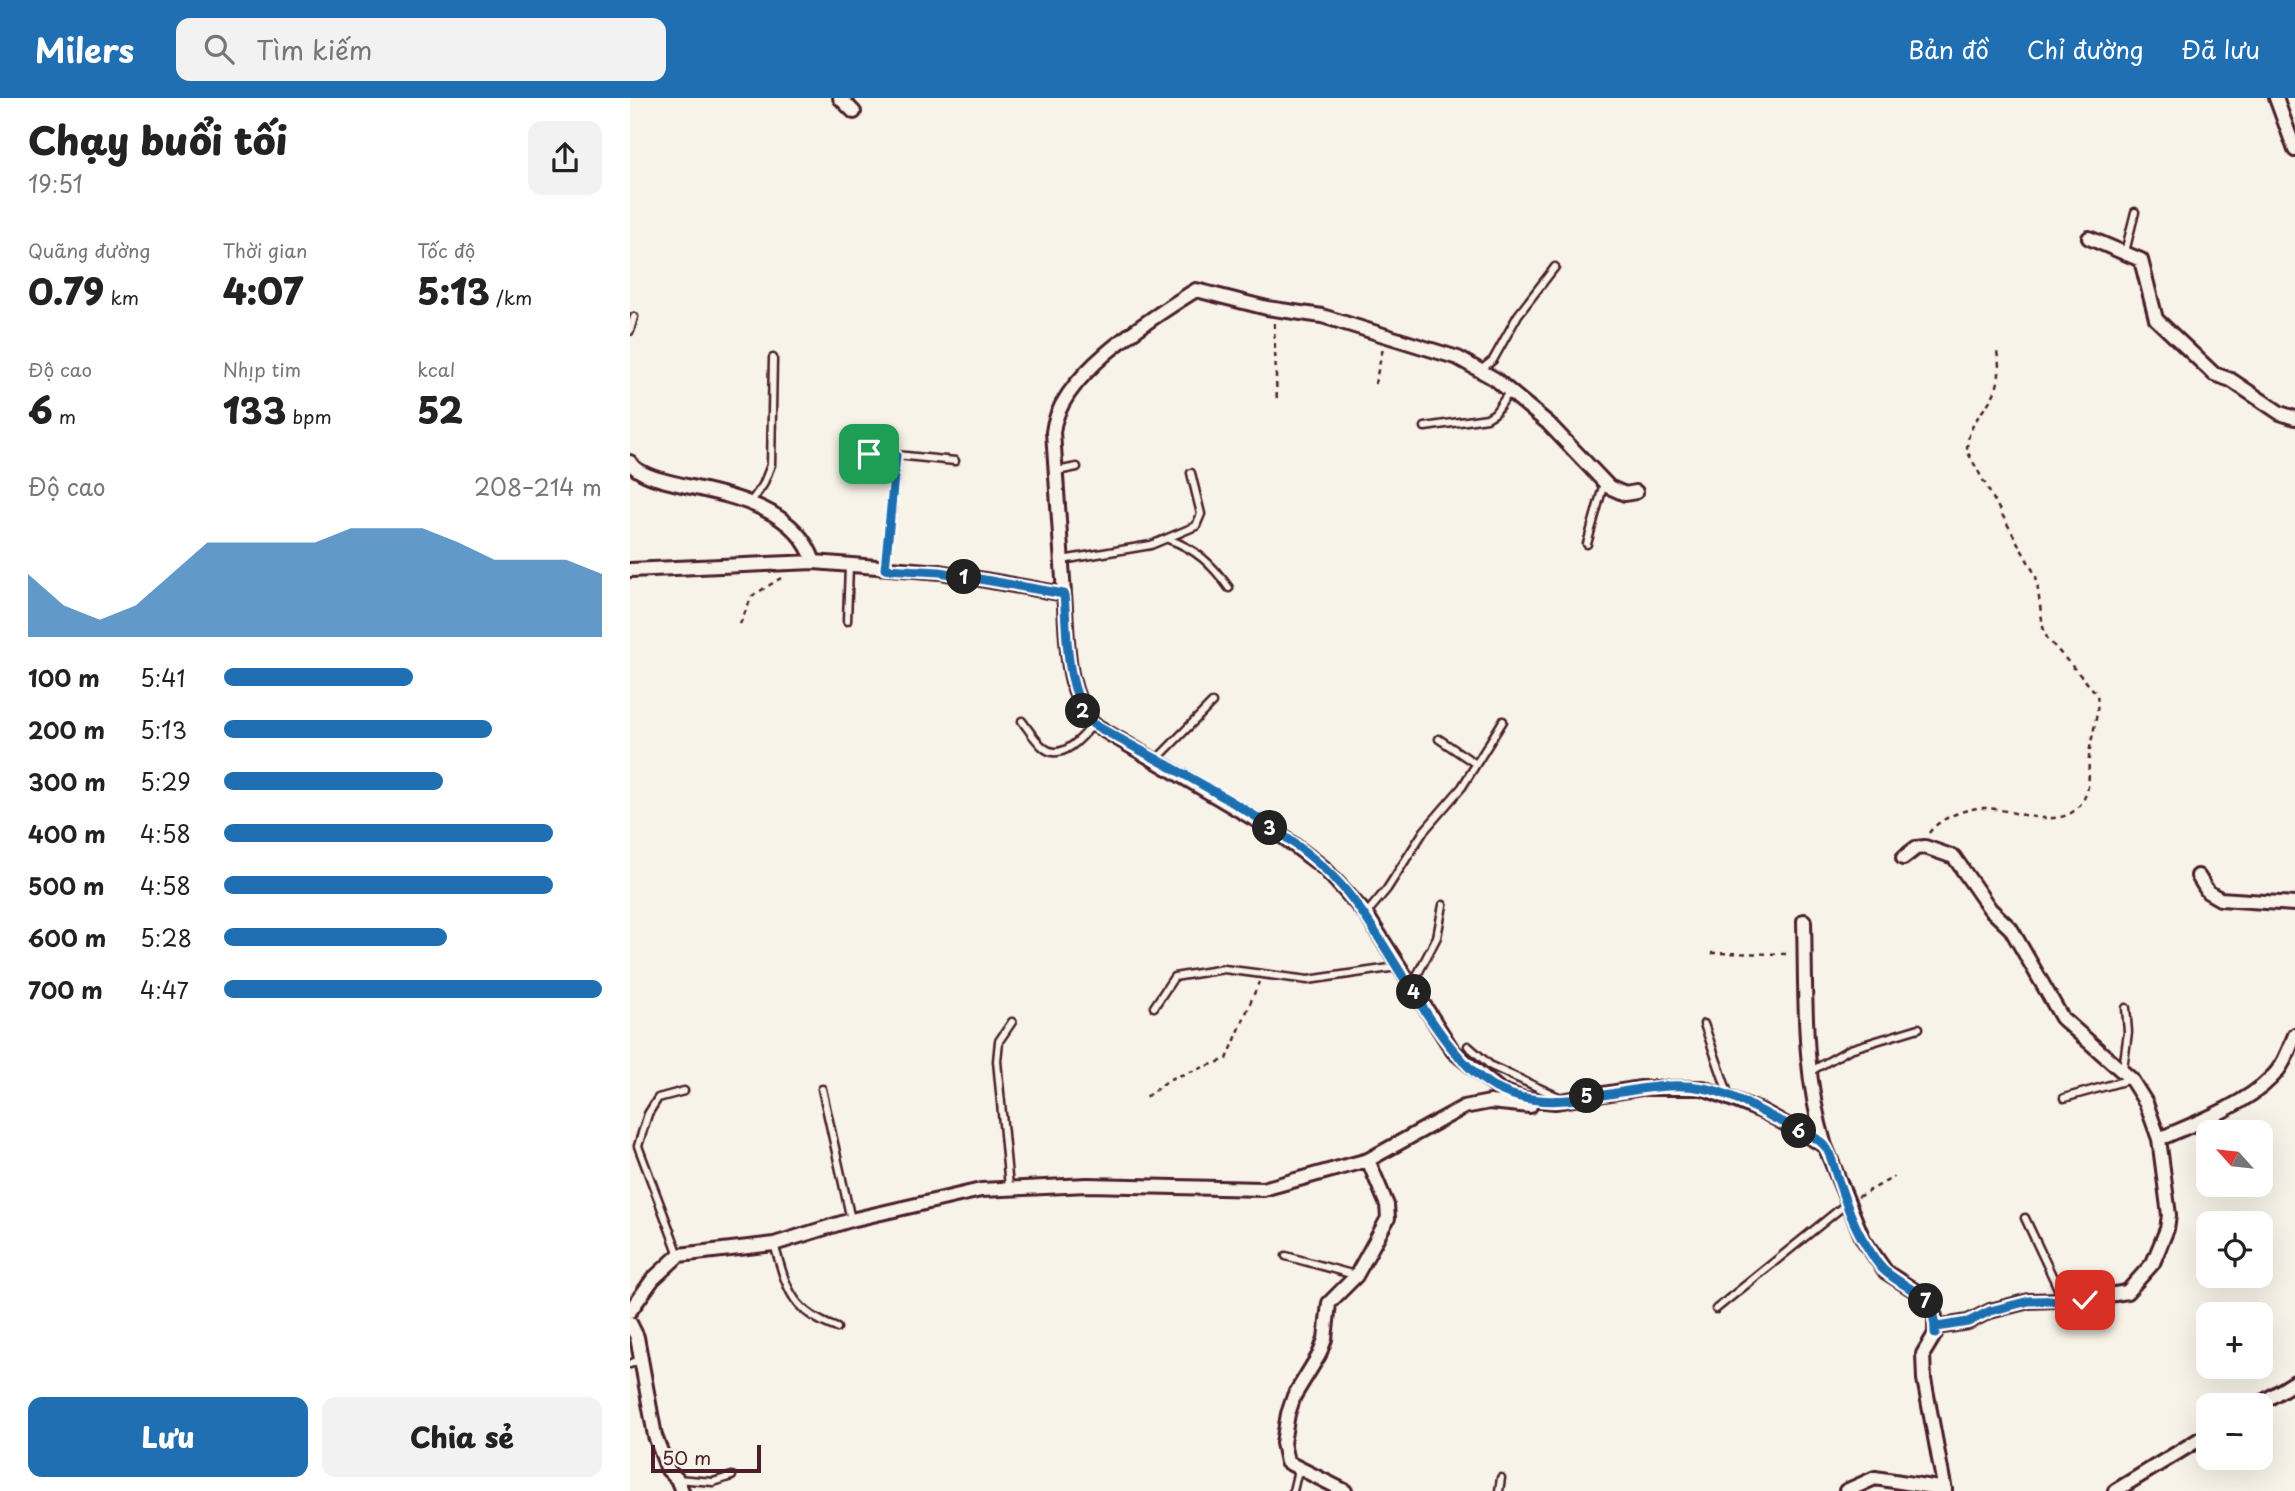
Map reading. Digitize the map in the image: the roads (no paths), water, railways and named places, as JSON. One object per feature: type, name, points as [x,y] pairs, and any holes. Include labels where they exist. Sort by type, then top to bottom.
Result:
[{"type":"street","points":[[840,98],[854,112]]},
{"type":"street","points":[[2276,98],[2295,150]]},
{"type":"street","points":[[2089,238],[2141,260],[2153,310],[2162,325],[2214,374],[2231,380],[2280,413],[2295,418]]},
{"type":"street","points":[[1559,1101],[1512,1095],[1481,1077],[1453,1051],[1397,967],[1366,914],[1307,853],[1093,724],[1085,714],[1073,685],[1053,432],[1060,404],[1117,344],[1196,290],[1274,309],[1322,316],[1386,334],[1458,358],[1482,369],[1548,423],[1604,483],[1625,494],[1636,492]]},
{"type":"street","points":[[630,462],[633,469],[647,477],[722,492],[750,503],[807,544],[814,562]]},
{"type":"street","points":[[630,570],[814,562],[940,572],[1064,594]]},
{"type":"street","points":[[1846,1491],[1875,1478],[1945,1490],[1924,1379],[1923,1354],[1937,1327],[1968,1322],[2002,1308],[2029,1301],[2085,1300],[2127,1292],[2153,1263],[2167,1229],[2169,1214],[2159,1139],[2146,1103],[2127,1074],[2062,1018],[2011,929],[1990,909],[1954,858],[1925,847],[1916,848],[1903,858]]},
{"type":"street","points":[[2199,876],[2208,892],[2220,899],[2295,904]]},
{"type":"street","points":[[1804,922],[1804,1033],[1825,1146],[1846,1204],[1863,1239],[1886,1272],[1905,1283],[1928,1304],[1935,1316],[1935,1334]]},
{"type":"street","points":[[2159,1139],[2207,1118],[2271,1079],[2281,1067],[2295,1035]]},
{"type":"street","points":[[630,1311],[653,1279],[679,1255],[774,1244],[851,1220],[981,1190],[1009,1187],[1156,1185],[1264,1189],[1368,1160],[1440,1118],[1475,1104],[1531,1107],[1641,1088],[1703,1088],[1728,1096],[1825,1146]]},
{"type":"street","points":[[1345,1491],[1298,1470],[1287,1462],[1283,1454],[1288,1414],[1294,1396],[1319,1355],[1325,1339],[1329,1303],[1356,1276],[1388,1218],[1387,1205],[1368,1160]]},
{"type":"street","points":[[630,1323],[634,1325],[636,1362],[655,1436],[668,1470],[679,1485]]},
{"type":"street","points":[[2273,1396],[2295,1382]]},
{"type":"street","points":[[2115,1491],[2196,1441]]},
{"type":"lane","points":[[2125,252],[2135,212]]},
{"type":"lane","points":[[1482,369],[1493,360],[1518,316],[1555,267]]},
{"type":"lane","points":[[630,331],[634,317]]},
{"type":"lane","points":[[750,503],[763,485],[771,465],[773,358]]},
{"type":"lane","points":[[1425,427],[1487,418],[1495,413],[1510,391]]},
{"type":"lane","points":[[869,454],[955,461]]},
{"type":"lane","points":[[885,569],[896,455]]},
{"type":"lane","points":[[1056,471],[1077,467]]},
{"type":"lane","points":[[1062,560],[1107,554],[1168,539],[1199,522],[1201,514],[1191,473]]},
{"type":"lane","points":[[1587,544],[1604,483]]},
{"type":"lane","points":[[1168,539],[1192,549],[1204,558],[1229,588]]},
{"type":"lane","points":[[847,621],[849,566]]},
{"type":"lane","points":[[1156,760],[1212,703]]},
{"type":"lane","points":[[1022,721],[1043,747],[1050,751],[1074,746],[1093,724]]},
{"type":"lane","points":[[1366,914],[1387,889],[1424,831],[1454,798],[1503,721]]},
{"type":"lane","points":[[1439,739],[1476,764]]},
{"type":"lane","points":[[1411,987],[1437,937],[1443,905]]},
{"type":"lane","points":[[1154,1007],[1174,977],[1224,969],[1308,980],[1397,967]]},
{"type":"lane","points":[[2064,1098],[2127,1074],[2126,1008]]},
{"type":"lane","points":[[1009,1187],[997,1062],[999,1041],[1012,1022]]},
{"type":"lane","points":[[1704,1024],[1728,1096]]},
{"type":"lane","points":[[1810,1073],[1850,1049],[1919,1028]]},
{"type":"lane","points":[[1468,1046],[1491,1066],[1559,1101]]},
{"type":"lane","points":[[822,1089],[851,1220]]},
{"type":"lane","points":[[679,1255],[638,1146],[648,1114],[658,1098],[684,1090]]},
{"type":"lane","points":[[630,1145],[638,1146]]},
{"type":"lane","points":[[1716,1309],[1846,1204]]},
{"type":"lane","points":[[2025,1218],[2063,1299]]},
{"type":"lane","points":[[774,1244],[788,1291],[796,1303],[814,1320],[837,1328]]},
{"type":"lane","points":[[1286,1256],[1356,1276]]},
{"type":"lane","points":[[1293,1491],[1298,1470]]},
{"type":"lane","points":[[679,1485],[713,1482],[732,1476]]},
{"type":"lane","points":[[1499,1491],[1501,1478]]}]
